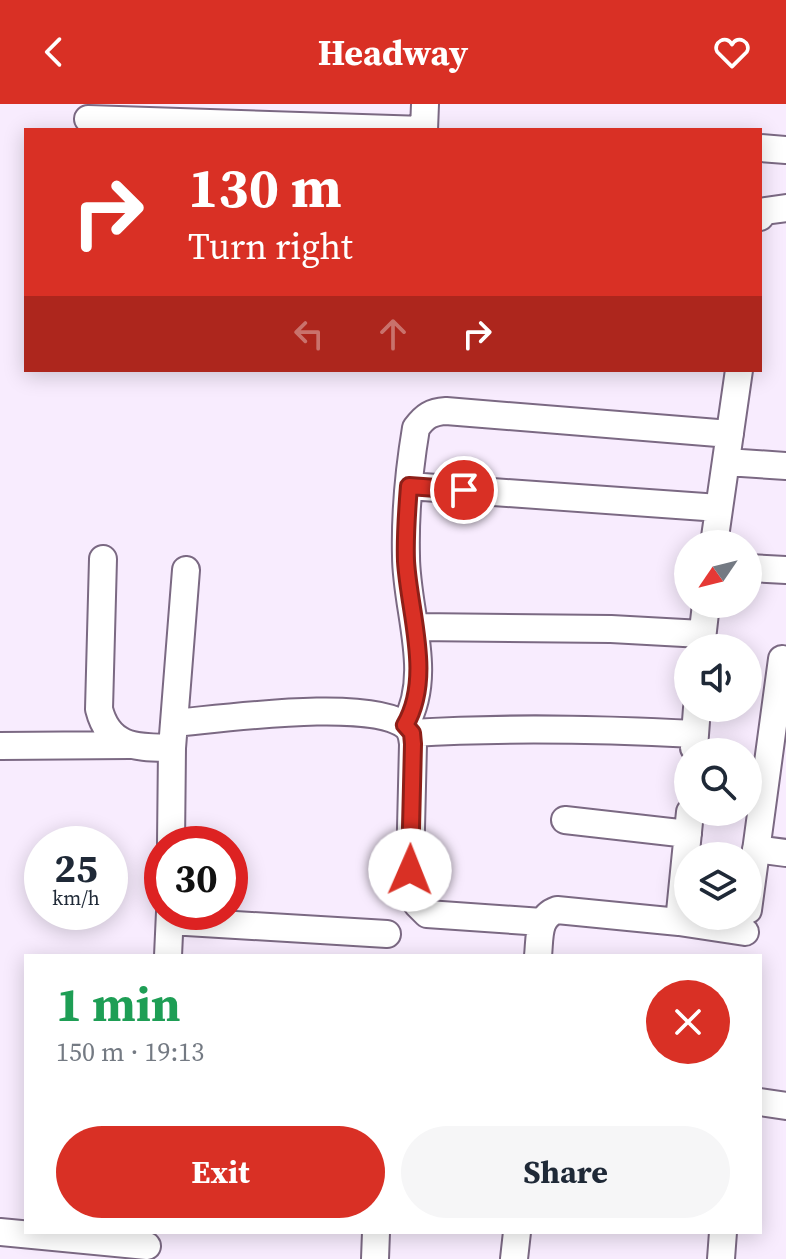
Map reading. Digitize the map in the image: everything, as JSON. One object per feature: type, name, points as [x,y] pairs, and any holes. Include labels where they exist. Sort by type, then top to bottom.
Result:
[{"type":"street","points":[[424,128],[425,104]]},
{"type":"street","points":[[88,118],[368,128]]},
{"type":"street","points":[[762,148],[786,150]]},
{"type":"street","points":[[762,215],[765,211],[786,208]]},
{"type":"street","points":[[716,530],[739,372]]},
{"type":"street","points":[[542,922],[427,914],[417,904],[410,870],[408,729],[415,700],[418,655],[406,559],[409,486],[416,428],[432,412],[446,411],[730,434]]},
{"type":"street","points":[[726,462],[786,466]]},
{"type":"street","points":[[409,486],[719,508]]},
{"type":"street","points":[[103,559],[99,709],[102,724],[111,736],[129,745]]},
{"type":"street","points":[[762,569],[786,570]]},
{"type":"street","points":[[171,826],[173,736],[186,570]]},
{"type":"street","points":[[416,627],[611,629],[674,637]]},
{"type":"street","points":[[757,842],[782,659]]},
{"type":"street","points":[[0,746],[129,745],[312,712],[367,712],[408,729],[695,731]]},
{"type":"street","points":[[565,820],[674,823]]},
{"type":"street","points":[[762,850],[786,853]]},
{"type":"street","points":[[538,954],[542,922],[548,913],[557,910],[674,922]]},
{"type":"street","points":[[248,923],[387,934]]},
{"type":"street","points":[[168,954],[169,930]]},
{"type":"street","points":[[762,1102],[786,1106]]},
{"type":"street","points":[[0,1232],[147,1246]]},
{"type":"street","points":[[375,1259],[376,1234]]},
{"type":"street","points":[[514,1259],[517,1234]]},
{"type":"street","points":[[721,1259],[723,1234]]},
{"type":"route","points":[[410,870],[413,744],[412,733],[405,725],[413,711],[418,655],[406,559],[409,486],[464,490]]}]
